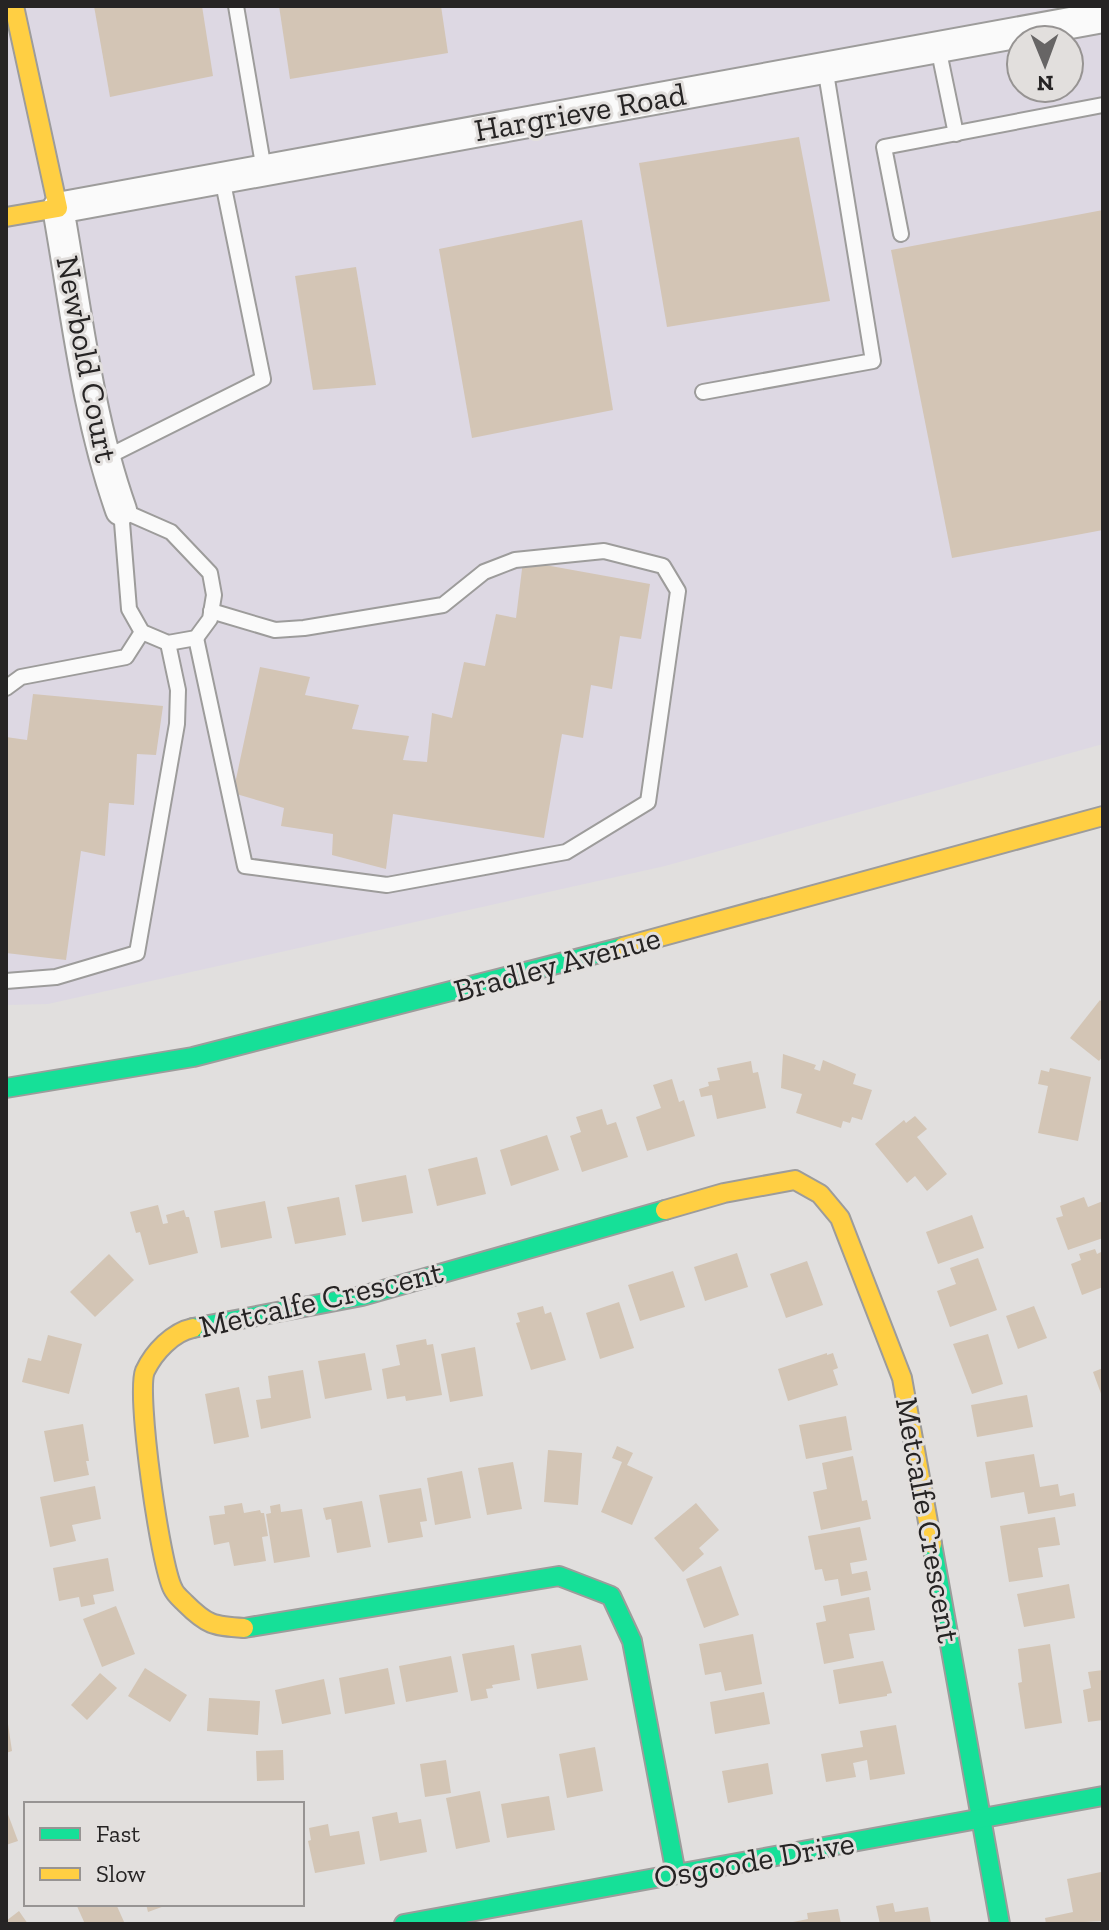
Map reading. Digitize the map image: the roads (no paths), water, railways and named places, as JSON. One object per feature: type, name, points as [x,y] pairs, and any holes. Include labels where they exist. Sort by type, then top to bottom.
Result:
[{"type":"street","points":[[6,217],[58,208],[14,6]]},
{"type":"street","name":"Hargrieve Road","points":[[58,208],[1103,17]]},
{"type":"street","name":"Newbold Court","points":[[58,208],[105,458],[121,510]]},
{"type":"street","name":"Bradley Avenue","points":[[6,1088],[208,1053],[595,955],[1103,816]]},
{"type":"street","name":"Metcalfe Crescent","points":[[676,1874],[632,1641],[611,1596],[559,1576],[242,1628],[204,1622],[173,1590],[161,1549],[143,1405],[144,1373],[160,1350],[179,1331],[362,1296],[724,1193],[795,1180],[820,1194],[840,1218],[902,1378],[1000,1924]]},
{"type":"street","name":"Osgoode Drive","points":[[404,1924],[1103,1796]]},
{"type":"lane","points":[[236,6],[264,170]]},
{"type":"lane","points":[[938,47],[956,134]]},
{"type":"lane","points":[[703,392],[873,361],[825,67]]},
{"type":"lane","points":[[901,234],[884,147],[1103,105]]},
{"type":"lane","points":[[105,458],[263,379],[222,178]]},
{"type":"lane","points":[[121,510],[171,532],[210,573],[214,595],[211,611],[210,619],[196,638],[168,643],[142,632],[129,609],[121,510]]},
{"type":"lane","points":[[196,638],[245,866],[387,885],[566,852],[648,802],[678,591],[663,566],[604,551],[515,560],[484,572],[443,605],[304,628],[275,630],[211,611]]},
{"type":"lane","points":[[6,688],[21,677],[126,657],[142,632]]},
{"type":"lane","points":[[6,981],[56,977],[137,953],[177,724],[178,690],[168,643]]}]
